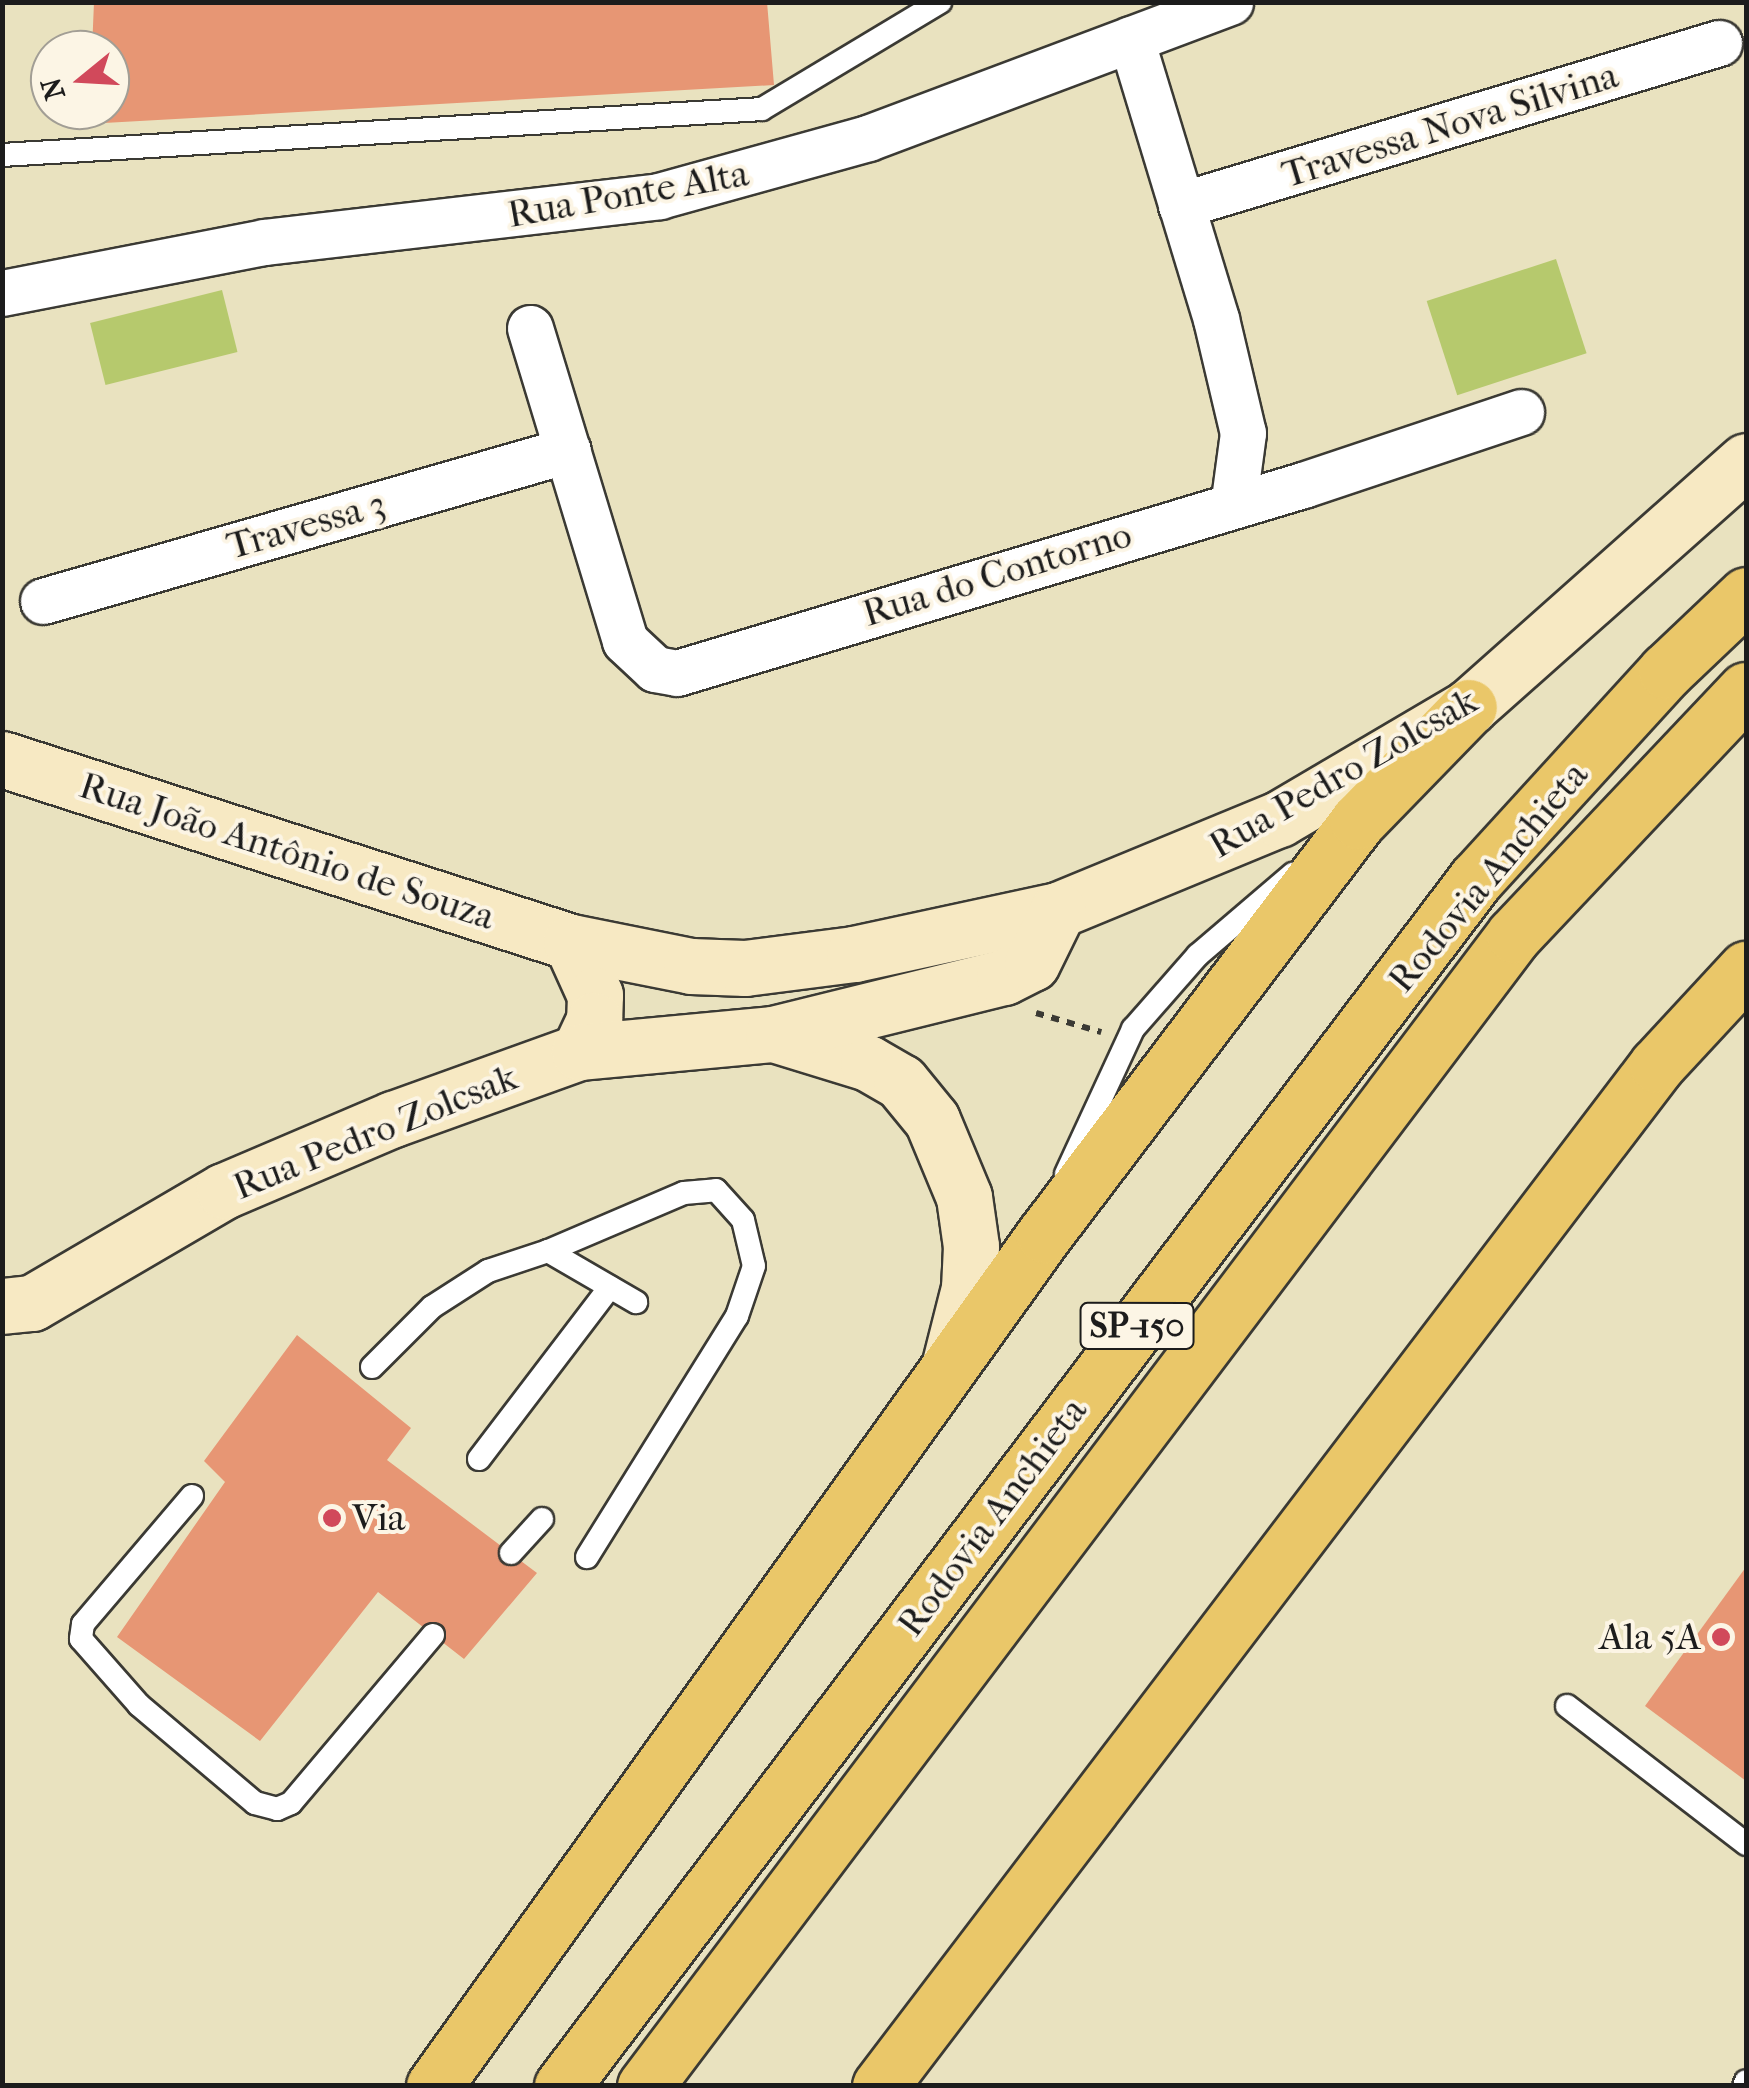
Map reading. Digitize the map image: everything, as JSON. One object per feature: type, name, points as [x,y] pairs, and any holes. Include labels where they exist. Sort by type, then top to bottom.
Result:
[{"type":"highway","name":"Rodovia Anchieta","points":[[562,2086],[1476,879],[1666,671],[1746,596]]},
{"type":"highway","name":"Rodovia Anchieta","points":[[645,2086],[1514,935],[1746,690]]},
{"type":"highway","points":[[434,2086],[1044,1235],[1358,822],[1469,707]]},
{"type":"highway","points":[[880,2086],[1657,1064],[1746,968]]},
{"type":"main road","name":"Rua Pedro Zolcsak","points":[[571,942],[691,966],[744,968],[854,954],[1058,910],[1279,820],[1469,707],[1746,461]]},
{"type":"main road","name":"Rua João Antônio de Souza","points":[[2,760],[571,942]]},
{"type":"main road","points":[[772,1034],[1004,978],[1032,963],[1058,910]]},
{"type":"main road","points":[[571,942],[595,995],[594,1020],[579,1052]]},
{"type":"main road","name":"Rua Pedro Zolcsak","points":[[12,1312],[224,1190],[393,1119],[579,1052],[772,1034]]},
{"type":"main road","points":[[772,1034],[868,1062],[901,1082],[932,1120],[964,1197],[971,1246],[969,1288],[949,1367]]},
{"type":"street","name":"Rua Ponte Alta","points":[[2,293],[264,242],[659,196],[868,138],[1230,2]]},
{"type":"street","points":[[1131,39],[1242,433],[1234,500]]},
{"type":"street","name":"Travessa Nova Silvina","points":[[1181,206],[1719,43]]},
{"type":"street","name":"Rua do Contorno","points":[[530,328],[625,641],[656,669],[677,673],[1234,500],[1303,485],[1521,412]]},
{"type":"street","name":"Travessa 3","points":[[43,601],[568,450]]},
{"type":"lane","points":[[2,155],[762,109],[940,2]]},
{"type":"lane","points":[[372,1367],[432,1307],[488,1271],[548,1251],[684,1193],[716,1190],[743,1220],[754,1266],[737,1316],[586,1557]]},
{"type":"lane","points":[[548,1251],[636,1302]]},
{"type":"lane","points":[[479,1460],[610,1287]]},
{"type":"lane","points":[[192,1496],[82,1624],[81,1638],[140,1705],[255,1804],[277,1808],[291,1802],[432,1635]]},
{"type":"lane","points":[[511,1553],[542,1520]]},
{"type":"lane","points":[[1567,1706],[1746,1844]]},
{"type":"green space","points":[[1556,259],[1587,353],[1457,395],[1427,301]]},
{"type":"green space","points":[[222,290],[237,352],[106,385],[90,323]]},
{"type":"building","points":[[94,2],[767,2],[774,85],[130,122],[130,30],[93,30]]},
{"type":"building","name":"Via","points":[[297,1335],[411,1428],[387,1460],[537,1573],[464,1659],[378,1592],[260,1741],[117,1637],[225,1482],[204,1461]]},
{"type":"building","name":"Ala 5A","points":[[1746,1567],[1746,1781],[1645,1706]]},
{"type":"place","name":"Via","points":[[332,1518]]},
{"type":"place","name":"Ala 5A","points":[[1721,1637]]}]
